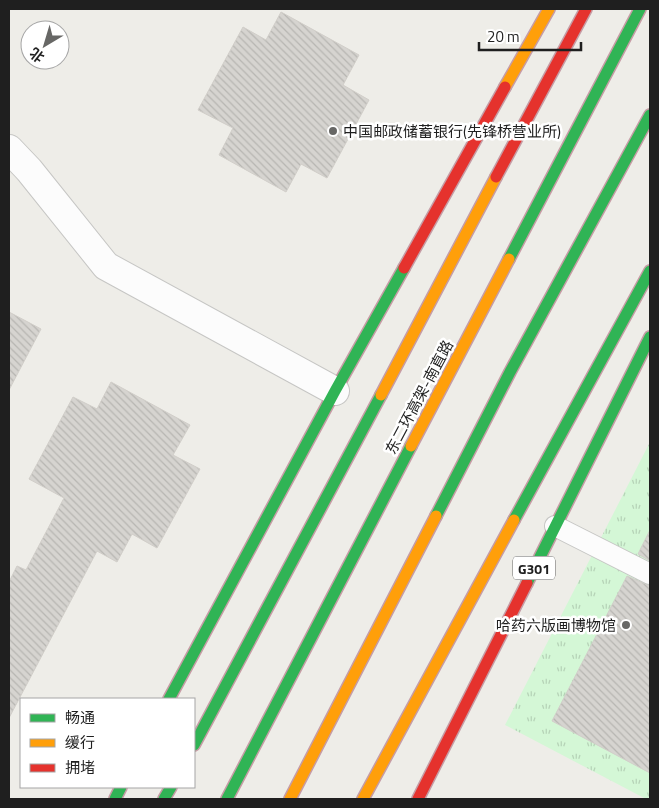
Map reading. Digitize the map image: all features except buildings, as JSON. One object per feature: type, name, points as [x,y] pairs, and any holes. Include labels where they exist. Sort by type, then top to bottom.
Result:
[{"type":"highway","points":[[170,698],[336,391],[549,9]]},
{"type":"highway","points":[[195,743],[586,9]]},
{"type":"highway","name":"东二环高架-南直路","points":[[226,799],[640,9]]},
{"type":"highway","points":[[290,799],[510,372],[650,115]]},
{"type":"highway","points":[[363,799],[650,271]]},
{"type":"highway","name":"G301","points":[[418,799],[650,337]]},
{"type":"highway","points":[[115,799],[121,788]]},
{"type":"highway","points":[[164,799],[170,788]]},
{"type":"street","points":[[9,149],[29,170],[106,266],[336,391]]},
{"type":"lane","points":[[555,526],[650,574]]},
{"type":"green space","points":[[650,442],[650,799],[646,799],[505,725]]},
{"type":"traffic: fast","points":[[509,259],[640,9]]},
{"type":"traffic: fast","points":[[436,516],[510,372],[650,115]]},
{"type":"traffic: fast","points":[[170,698],[335,391],[404,268]]},
{"type":"traffic: fast","points":[[514,520],[650,271]]},
{"type":"traffic: fast","points":[[527,583],[650,337]]},
{"type":"traffic: fast","points":[[195,743],[381,395]]},
{"type":"traffic: fast","points":[[227,799],[411,446]]},
{"type":"traffic: fast","points":[[115,799],[120,788]]},
{"type":"traffic: fast","points":[[164,799],[170,788]]},
{"type":"traffic: slow","points":[[505,87],[549,9]]},
{"type":"traffic: slow","points":[[381,395],[496,177]]},
{"type":"traffic: slow","points":[[411,446],[509,259]]},
{"type":"traffic: slow","points":[[290,799],[436,516]]},
{"type":"traffic: slow","points":[[363,799],[514,520]]},
{"type":"traffic: jam","points":[[496,177],[586,9]]},
{"type":"traffic: jam","points":[[404,268],[505,87]]},
{"type":"traffic: jam","points":[[418,799],[527,583]]},
{"type":"place","name":"中国邮政储蓄银行(先锋桥营业所)","points":[[333,131]]},
{"type":"place","name":"哈药六版画博物馆","points":[[626,625]]}]
